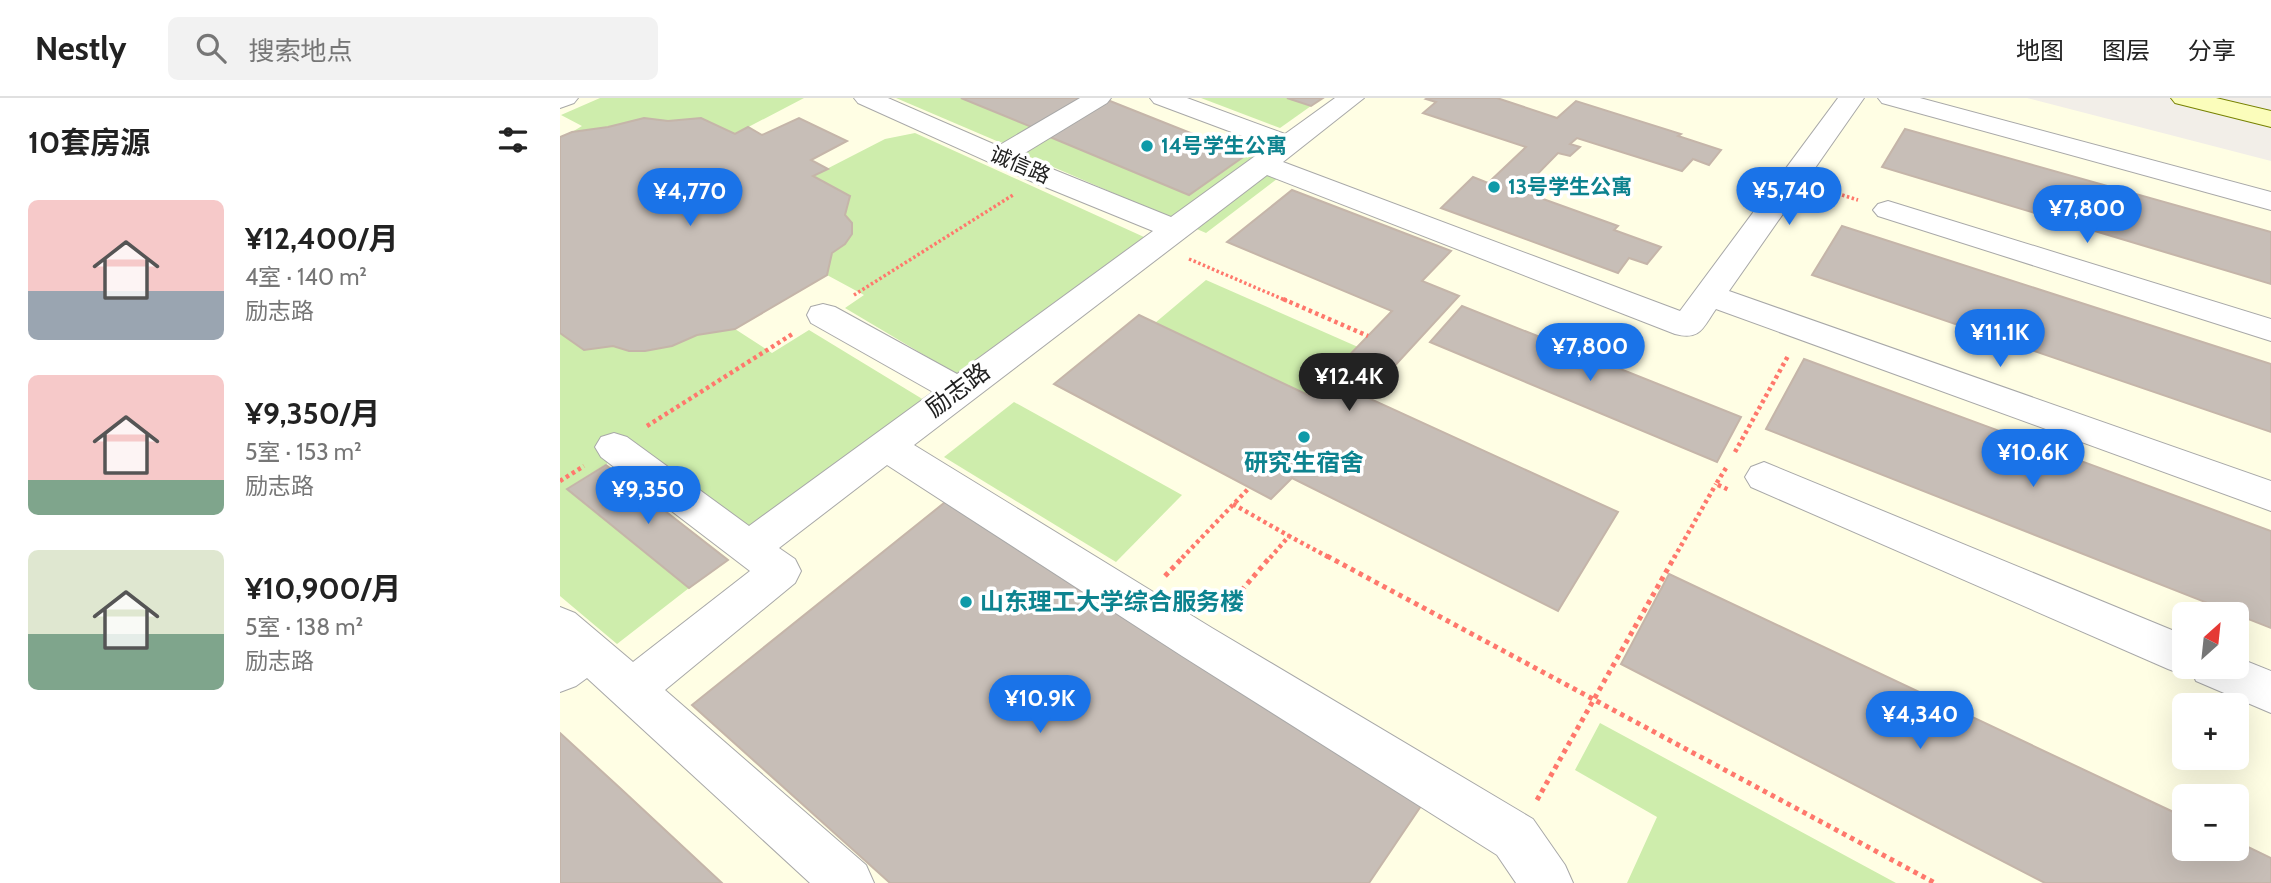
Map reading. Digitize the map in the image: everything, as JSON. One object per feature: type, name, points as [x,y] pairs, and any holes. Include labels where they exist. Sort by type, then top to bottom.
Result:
[{"type":"main road","points":[[2184,98],[2271,119]]},
{"type":"street","points":[[560,100],[565,98]]},
{"type":"street","name":"诚信路","points":[[867,98],[1000,156],[1164,236]]},
{"type":"street","points":[[1000,156],[1098,98]]},
{"type":"street","points":[[1163,98],[1274,154],[1687,326],[1852,98]]},
{"type":"street","name":"励志路","points":[[749,548],[1351,98]]},
{"type":"street","points":[[1891,98],[2271,201]]},
{"type":"street","points":[[1888,210],[2271,330]]},
{"type":"street","points":[[1709,295],[2271,496]]},
{"type":"street","points":[[823,315],[958,390]]},
{"type":"street","points":[[885,446],[1515,837],[1547,883]]},
{"type":"street","points":[[614,447],[780,571],[633,689]]},
{"type":"street","points":[[1764,477],[2172,650]]},
{"type":"street","points":[[570,650],[633,689],[848,883]]},
{"type":"street","points":[[2240,679],[2271,692]]},
{"type":"path","points":[[1793,180],[1888,210]]},
{"type":"path","points":[[1164,236],[1368,336]]},
{"type":"path","points":[[1764,477],[1730,461],[1790,352]]},
{"type":"path","points":[[1515,837],[1716,484]]},
{"type":"path","points":[[1138,605],[1249,488]]},
{"type":"path","points":[[1233,504],[1592,701],[1935,883]]},
{"type":"path","points":[[1197,642],[1289,536]]},
{"type":"shaded area","points":[[560,98],[2027,98],[2271,161],[2271,883],[560,883]]},
{"type":"green space","points":[[600,98],[804,98],[735,134],[701,118],[668,121],[644,118],[572,132],[582,126],[561,115]]},
{"type":"green space","points":[[896,98],[961,98],[1034,128],[1007,143],[999,142]]},
{"type":"green space","points":[[1201,98],[1287,98],[1311,106],[1280,128]]},
{"type":"green space","points":[[915,133],[1144,237],[956,374],[845,308],[864,295],[827,275],[832,253],[846,241],[851,232],[845,215],[850,196],[813,176],[885,139]]},
{"type":"green space","points":[[1046,135],[1189,195],[1254,150],[1294,166],[1206,233],[1023,154],[1025,149]]},
{"type":"green space","points":[[1206,280],[1358,347],[1310,396],[1155,323]]},
{"type":"green space","points":[[735,329],[772,353],[809,330],[924,400],[746,532],[635,446],[568,488],[689,588],[617,644],[560,596],[560,333],[584,350],[613,346],[629,351],[645,351],[672,346],[697,335]]},
{"type":"green space","points":[[1014,402],[1182,495],[1116,562],[944,457]]},
{"type":"green space","points":[[1600,723],[1896,883],[1627,883],[1657,817],[1575,770]]},
{"type":"building","points":[[961,98],[1086,98],[1034,128]]},
{"type":"building","points":[[1287,98],[1323,98],[1311,106]]},
{"type":"building","name":"13号学生公寓","points":[[1497,98],[1557,118],[1576,101],[1681,134],[1678,136],[1721,150],[1709,165],[1693,159],[1682,171],[1577,138],[1570,144],[1580,147],[1570,156],[1558,153],[1521,191],[1618,226],[1614,230],[1661,247],[1647,264],[1629,258],[1618,273],[1441,208],[1473,177],[1488,183],[1526,147],[1423,113],[1436,102],[1426,99]]},
{"type":"building","name":"14号学生公寓","points":[[1110,101],[1246,155],[1189,195],[1050,137]]},
{"type":"building","points":[[644,118],[668,121],[701,118],[735,134],[748,127],[762,135],[799,118],[847,141],[811,160],[828,169],[813,176],[850,196],[845,215],[852,223],[852,234],[845,244],[832,253],[827,275],[735,329],[697,335],[672,346],[645,351],[629,351],[613,346],[584,350],[560,333],[560,137],[572,132]]},
{"type":"building","points":[[1905,129],[2271,232],[2271,284],[1882,167]]},
{"type":"building","name":"研究生宿舍","points":[[1292,190],[1451,251],[1422,281],[1459,296],[1366,397],[1618,512],[1558,611],[1292,478],[1271,499],[1054,384],[1139,315],[1310,396],[1392,311],[1227,242]]},
{"type":"building","points":[[1842,226],[2271,364],[2271,432],[1812,275]]},
{"type":"building","points":[[1462,306],[1741,417],[1717,462],[1430,342]]},
{"type":"building","points":[[1804,359],[2271,531],[2271,628],[2249,619],[2249,602],[2205,602],[1766,429]]},
{"type":"building","points":[[606,465],[728,560],[689,588],[567,489]]},
{"type":"building","name":"山东理工大学综合服务楼","points":[[949,499],[1425,800],[1369,883],[890,883],[692,705]]},
{"type":"building","points":[[1669,574],[2172,811],[2172,861],[2249,861],[2249,847],[2271,858],[2271,883],[2045,883],[1621,664]]},
{"type":"building","points":[[560,733],[620,788],[722,883],[560,883]]},
{"type":"place","name":"14号学生公寓","points":[[1147,146]]},
{"type":"place","name":"13号学生公寓","points":[[1494,187]]},
{"type":"place","name":"研究生宿舍","points":[[1304,437]]},
{"type":"place","name":"山东理工大学综合服务楼","points":[[966,602]]}]
